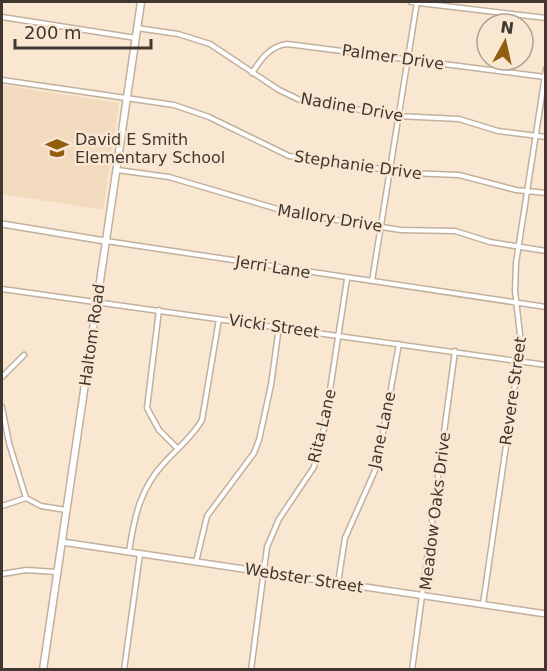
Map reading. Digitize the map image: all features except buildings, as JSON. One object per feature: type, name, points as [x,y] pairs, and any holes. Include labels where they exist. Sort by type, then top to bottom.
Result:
[{"type":"main road","name":"Haltom Road","points":[[44,669],[141,2]]},
{"type":"street","points":[[411,2],[546,18]]},
{"type":"street","points":[[372,281],[417,2]]},
{"type":"street","points":[[2,17],[136,38]]},
{"type":"street","name":"Nadine Drive","points":[[137,27],[178,34],[210,44],[252,73],[300,100],[397,116],[459,119],[498,130],[546,137]]},
{"type":"street","name":"Palmer Drive","points":[[252,73],[267,53],[280,45],[287,44],[545,77]]},
{"type":"street","name":"Revere Street","points":[[482,605],[522,335],[517,303],[519,247],[546,69]]},
{"type":"street","name":"Stephanie Drive","points":[[2,80],[127,98],[201,113],[289,156],[389,171],[459,175],[527,191],[546,193]]},
{"type":"street","name":"Mallory Drive","points":[[116,170],[169,177],[291,213],[401,230],[455,231],[519,247],[546,250]]},
{"type":"street","name":"Jerri Lane","points":[[2,224],[347,279],[546,307]]},
{"type":"street","name":"Rita Lane","points":[[250,669],[267,547],[275,525],[314,467],[324,429],[347,279]]},
{"type":"street","name":"Vicki Street","points":[[2,289],[546,365]]},
{"type":"street","points":[[159,310],[147,408],[159,430],[178,449]]},
{"type":"street","points":[[129,552],[134,517],[145,489],[157,471],[197,429],[206,408],[219,319]]},
{"type":"street","points":[[196,562],[207,516],[248,461],[259,440],[271,385],[279,327]]},
{"type":"street","name":"Jane Lane","points":[[338,584],[345,538],[376,466],[399,344]]},
{"type":"street","name":"Meadow Oaks Drive","points":[[412,669],[455,351]]},
{"type":"street","points":[[2,377],[24,355]]},
{"type":"street","points":[[2,407],[3,430],[26,498],[35,504],[66,510]]},
{"type":"street","points":[[2,506],[26,498]]},
{"type":"street","name":"Webster Street","points":[[62,542],[546,615]]},
{"type":"street","points":[[124,669],[140,554]]},
{"type":"street","points":[[2,574],[26,570],[58,572]]},
{"type":"shaded area","name":"David E Smith Elementary School","points":[[2,85],[119,103],[103,210],[2,194]]},
{"type":"place","name":"David E Smith Elementary School","points":[[57,148]]}]
